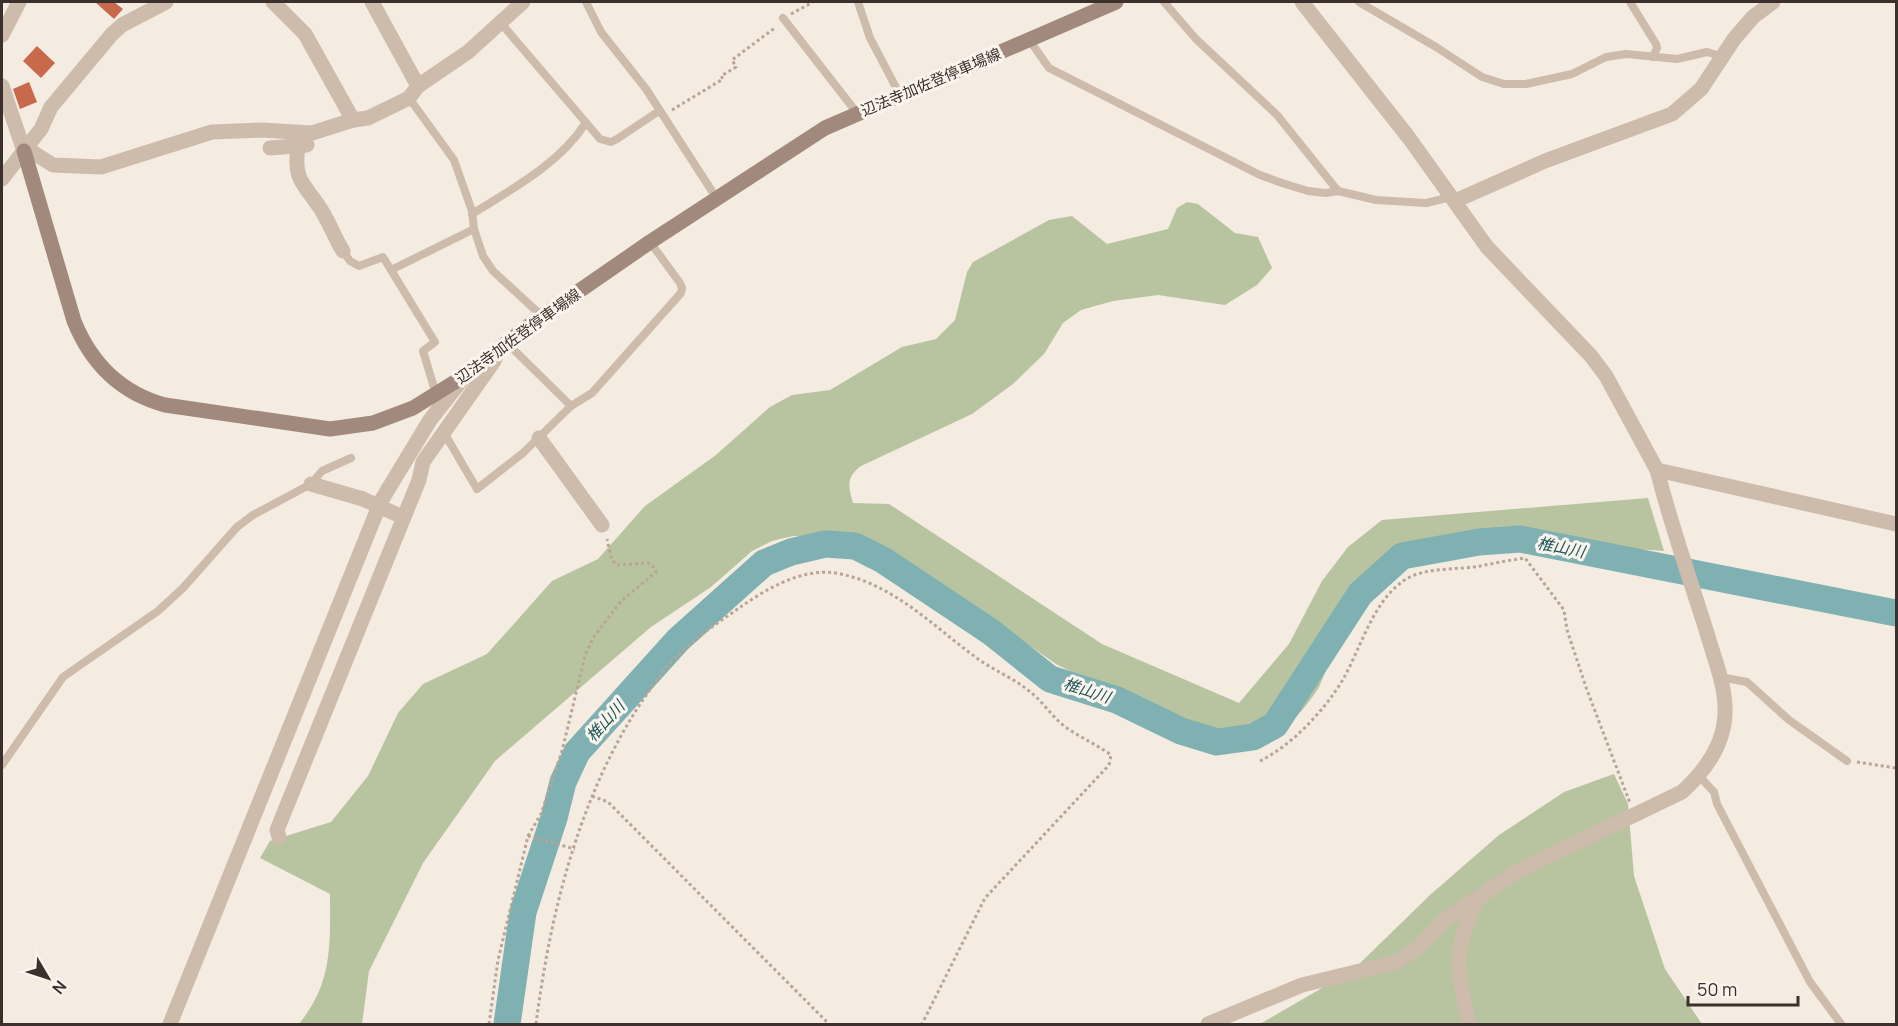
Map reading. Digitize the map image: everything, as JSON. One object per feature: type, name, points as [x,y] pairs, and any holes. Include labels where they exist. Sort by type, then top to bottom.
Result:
[{"type":"main road","name":"辺法寺加佐登停車場線","points":[[24,151],[74,321],[82,341],[105,372],[132,390],[165,405],[330,429],[351,428],[391,417],[436,394],[466,375],[543,317],[650,242],[825,128],[1116,2]]},
{"type":"street","points":[[2,34],[19,2]]},
{"type":"street","points":[[2,179],[41,129],[51,107],[112,34],[122,25],[166,2]]},
{"type":"street","points":[[273,2],[305,34],[353,120]]},
{"type":"street","points":[[372,2],[414,92]]},
{"type":"street","points":[[24,151],[34,153],[53,165],[101,166],[212,132],[261,130],[312,133],[353,120],[368,118],[414,92],[468,52],[523,2]]},
{"type":"street","points":[[1208,1024],[1302,985],[1397,962],[1421,945],[1443,921],[1518,871],[1682,792],[1700,777],[1712,759],[1723,728],[1725,711],[1720,677],[1669,518],[1657,470],[1606,376],[1591,356],[1501,263],[1302,2]]},
{"type":"street","points":[[1453,199],[1545,161],[1671,114],[1701,89],[1734,39],[1753,17],[1773,2]]},
{"type":"street","points":[[2,86],[24,151]]},
{"type":"street","points":[[270,148],[298,147],[345,131],[353,120]]},
{"type":"street","points":[[298,147],[296,169],[301,184],[320,207],[343,251]]},
{"type":"street","points":[[279,837],[277,830],[400,514],[419,480],[423,462],[502,347]]},
{"type":"street","points":[[170,1024],[381,501],[430,420],[466,375]]},
{"type":"street","points":[[539,438],[602,525]]},
{"type":"street","points":[[1657,470],[1896,524]]},
{"type":"street","points":[[311,484],[363,499],[400,514]]},
{"type":"street","points":[[1469,1024],[1460,980],[1460,944],[1464,928],[1480,896]]},
{"type":"lane","points":[[586,2],[601,32],[628,63],[717,199]]},
{"type":"lane","points":[[858,2],[870,38],[900,95]]},
{"type":"lane","points":[[1164,2],[1196,39],[1277,115],[1338,191]]},
{"type":"lane","points":[[1359,2],[1482,77],[1504,84],[1526,84],[1572,74],[1606,57],[1626,54],[1677,59],[1707,52],[1724,57]]},
{"type":"lane","points":[[1630,2],[1656,44],[1657,48],[1653,57]]},
{"type":"lane","points":[[784,20],[857,113]]},
{"type":"lane","points":[[500,21],[600,139],[611,142],[660,114]]},
{"type":"lane","points":[[1029,41],[1049,68],[1260,175],[1308,191],[1326,193],[1338,191],[1376,200],[1407,200],[1426,203],[1453,199]]},
{"type":"lane","points":[[414,92],[454,160],[483,256],[493,272],[543,317]]},
{"type":"lane","points":[[472,214],[524,183],[577,135],[585,124]]},
{"type":"lane","points":[[391,270],[474,229]]},
{"type":"lane","points":[[443,431],[477,489],[539,438],[571,406],[592,393],[681,293],[680,283],[650,242]]},
{"type":"lane","points":[[343,251],[350,261],[359,266],[383,257],[435,342],[423,351],[436,394]]},
{"type":"lane","points":[[502,347],[571,406]]},
{"type":"lane","points":[[2,765],[63,677],[159,611],[183,588],[237,527],[253,515],[311,484],[322,471],[351,458]]},
{"type":"lane","points":[[1720,677],[1747,682],[1790,720],[1847,760]]},
{"type":"lane","points":[[1700,777],[1714,792],[1717,804],[1810,982],[1841,1024]]},
{"type":"path","points":[[660,114],[723,79],[722,76],[736,68],[732,60],[784,20],[813,2]]},
{"type":"path","points":[[489,1024],[498,960],[517,874],[541,814],[562,751],[585,656],[593,638],[621,601],[656,572],[655,568],[648,563],[616,565],[602,525]]},
{"type":"path","points":[[1260,761],[1276,753],[1318,712],[1341,682],[1382,606],[1394,589],[1410,577],[1426,573],[1525,558],[1564,610],[1567,630],[1628,793],[1634,817]]},
{"type":"path","points":[[536,1024],[563,885],[592,796],[605,765],[642,702],[669,665],[707,630],[761,593],[791,579],[813,573],[839,573],[866,582],[914,609],[982,661],[1022,686],[1062,724],[1111,755],[1112,760],[985,898],[922,1024]]},
{"type":"path","points":[[1847,760],[1896,768]]},
{"type":"path","points":[[592,796],[608,802],[829,1024]]},
{"type":"path","points":[[530,837],[575,849]]},
{"type":"green space","points":[[1187,202],[1198,204],[1235,233],[1258,237],[1272,268],[1257,285],[1225,305],[1158,295],[1113,301],[1081,310],[1063,323],[1044,354],[1013,384],[972,414],[856,470],[850,482],[853,503],[889,504],[1102,644],[1239,703],[1289,644],[1322,581],[1348,547],[1382,520],[1648,498],[1664,551],[1452,535],[1393,548],[1368,570],[1319,687],[1305,707],[1287,726],[1274,735],[1267,738],[1230,741],[1204,739],[1056,664],[887,547],[863,539],[841,537],[793,536],[772,541],[752,551],[711,587],[651,627],[495,761],[423,863],[369,971],[362,1024],[299,1024],[310,1008],[324,978],[329,946],[330,894],[260,858],[270,841],[331,822],[368,776],[398,713],[423,684],[487,654],[552,581],[598,559],[645,506],[716,455],[770,407],[792,395],[830,390],[902,347],[936,339],[955,320],[967,272],[973,262],[1049,220],[1072,216],[1107,244],[1168,229],[1177,208]]},
{"type":"green space","points":[[1614,774],[1628,804],[1634,876],[1665,969],[1702,1024],[1260,1024],[1353,970],[1430,895],[1499,835],[1564,792]]},
{"type":"building","points":[[95,2],[114,2],[123,9],[114,19]]},
{"type":"building","points":[[37,46],[55,63],[41,78],[23,61]]},
{"type":"building","points":[[29,82],[37,102],[20,109],[13,89]]},
{"type":"waterway","name":"椎山川","points":[[507,1024],[523,912],[554,818],[563,782],[577,752],[678,640],[764,563],[791,552],[825,544],[855,546],[883,560],[991,632],[1050,679],[1117,700],[1181,731],[1217,742],[1253,737],[1275,725],[1360,594],[1402,556],[1479,542],[1520,539],[1896,613]]}]
